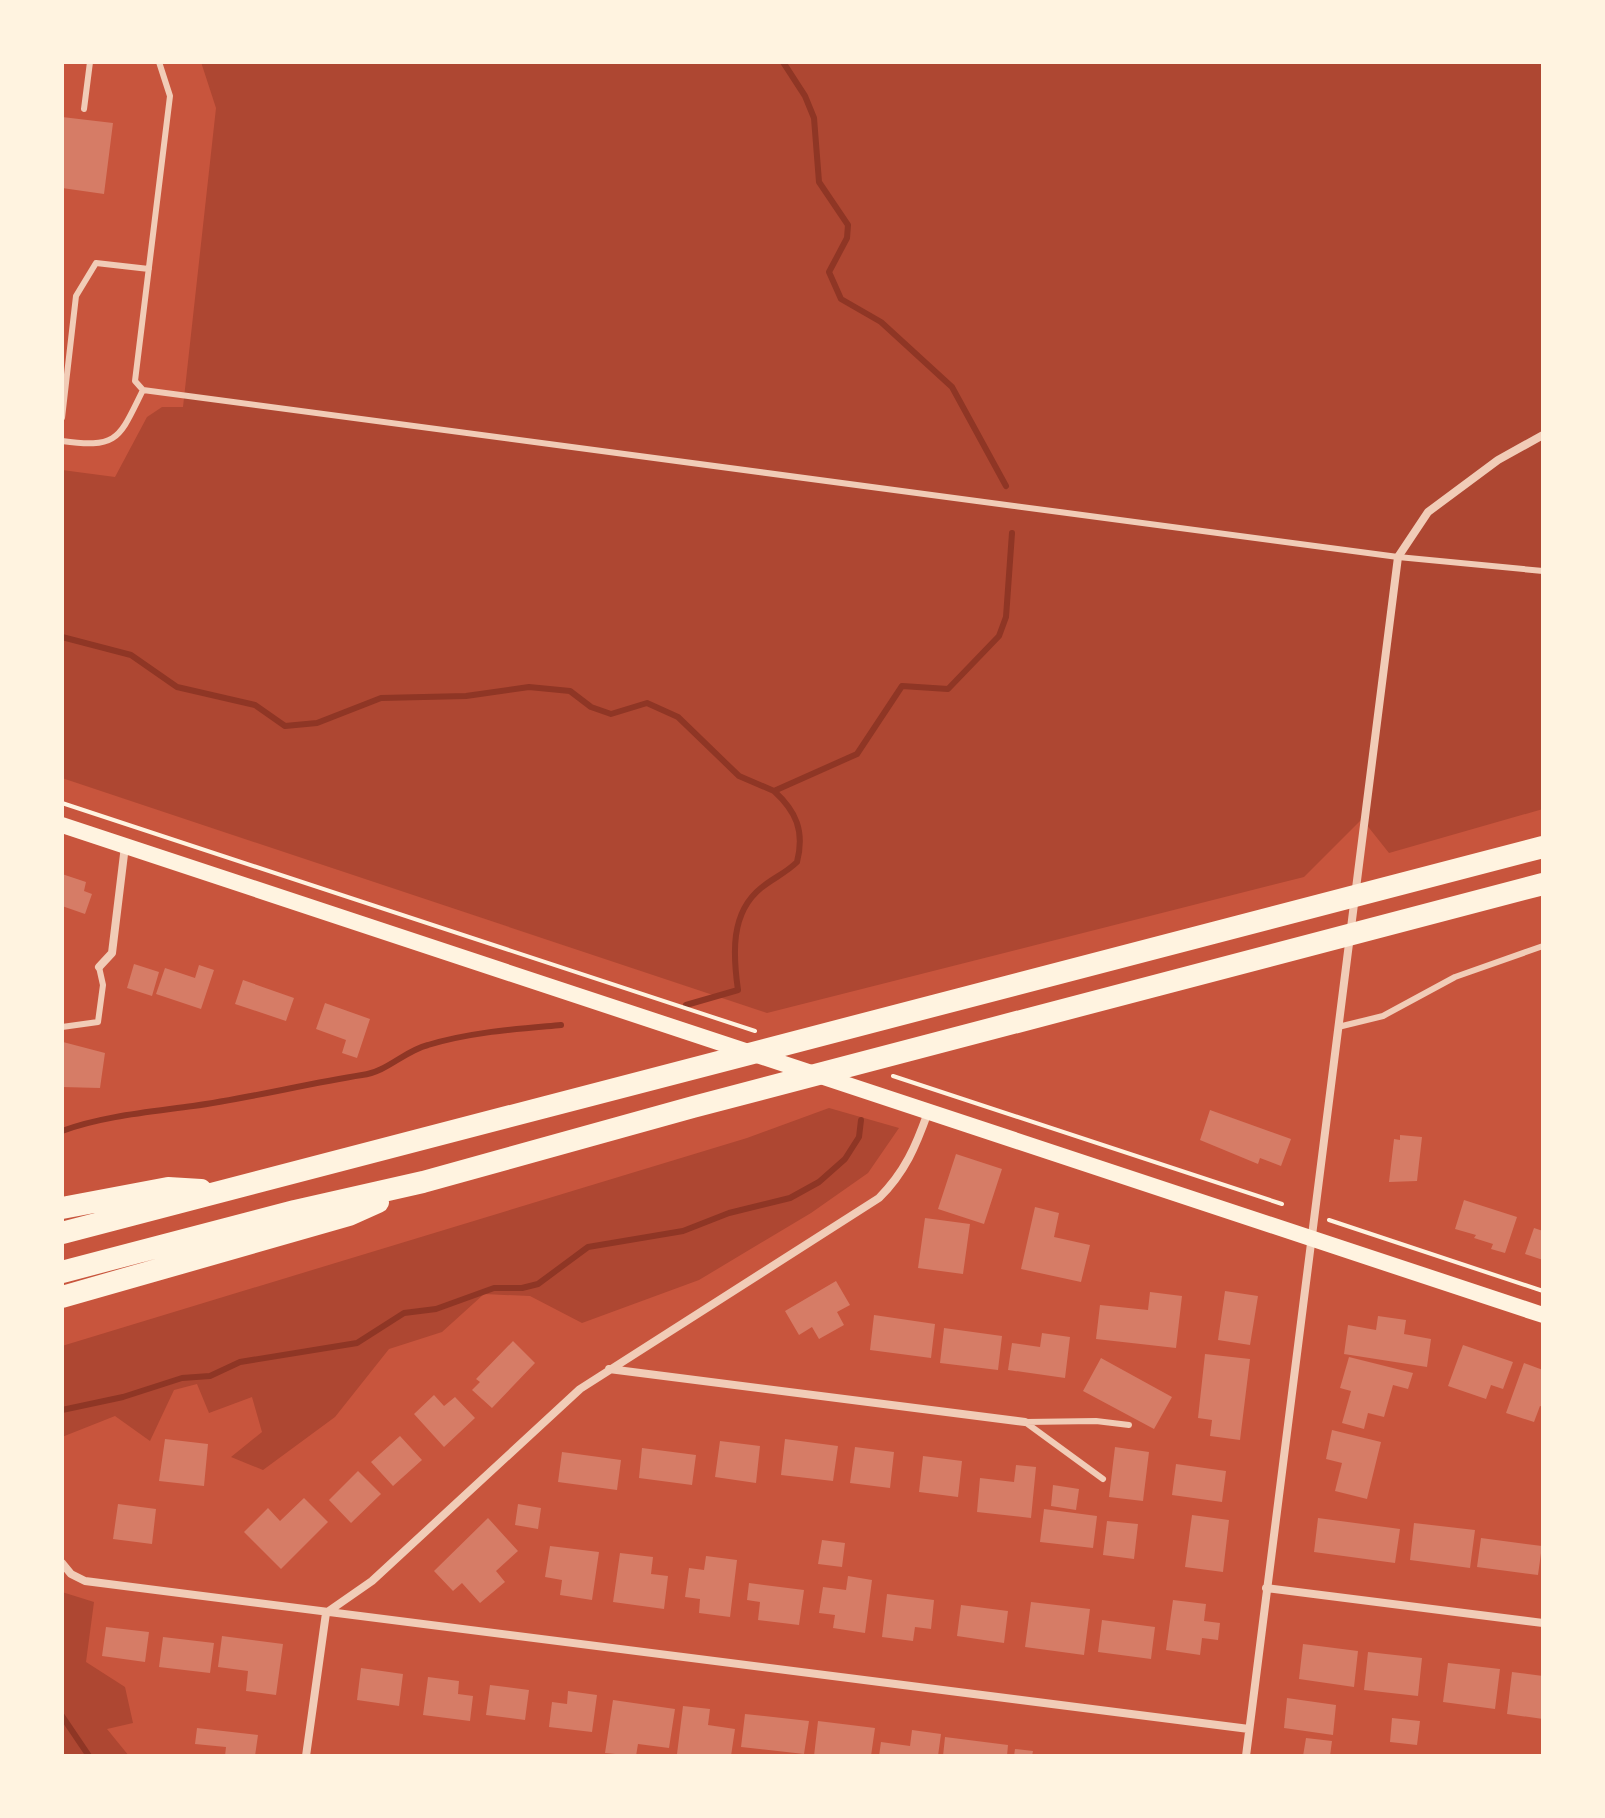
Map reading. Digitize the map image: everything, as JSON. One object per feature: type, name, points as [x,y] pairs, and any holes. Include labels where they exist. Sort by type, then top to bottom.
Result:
[{"type":"highway","points":[[62,1233],[1543,847]]},
{"type":"highway","points":[[62,1272],[295,1211],[423,1182],[693,1107],[1543,884]]},
{"type":"highway","points":[[62,1297],[349,1215],[423,1182]]},
{"type":"highway","points":[[62,1208],[168,1188],[222,1191]]},
{"type":"main road","points":[[62,825],[1543,1315]]},
{"type":"street","points":[[1246,1756],[1398,557],[1428,512],[1498,460],[1543,435]]},
{"type":"street","points":[[99,967],[112,953],[125,846]]},
{"type":"street","points":[[306,1756],[326,1613],[372,1581],[580,1389],[879,1198],[896,1181],[913,1154],[929,1110]]},
{"type":"street","points":[[608,1369],[1025,1422]]},
{"type":"street","points":[[62,1563],[71,1574],[85,1581],[1249,1729]]},
{"type":"street","points":[[1266,1588],[1543,1623]]},
{"type":"lane","points":[[84,109],[90,62]]},
{"type":"lane","points":[[159,62],[170,96],[135,381],[143,390],[1398,557],[1543,571]]},
{"type":"lane","points":[[62,418],[76,296],[96,263],[149,269]]},
{"type":"lane","points":[[62,441],[95,445],[107,442],[127,422],[143,390]]},
{"type":"lane","points":[[1338,1027],[1383,1016],[1455,977],[1543,946]]},
{"type":"lane","points":[[62,1027],[98,1022],[103,985],[99,967]]},
{"type":"lane","points":[[1025,1422],[1096,1421],[1129,1425]]},
{"type":"lane","points":[[1025,1422],[1103,1479]]},
{"type":"path","points":[[62,803],[758,1032]]},
{"type":"path","points":[[879,1071],[954,1099],[1282,1204]]},
{"type":"path","points":[[1329,1220],[1543,1291]]},
{"type":"shaded area","points":[[201,62],[1543,62],[1543,809],[1389,853],[1362,819],[1304,877],[767,1013],[62,778],[62,470],[115,477],[147,417],[162,407],[183,407],[216,108]]},
{"type":"shaded area","points":[[829,1108],[899,1128],[868,1173],[811,1213],[699,1280],[582,1323],[530,1296],[484,1294],[442,1332],[389,1349],[335,1417],[263,1470],[231,1457],[262,1432],[252,1397],[209,1413],[197,1384],[174,1390],[150,1441],[115,1416],[62,1437],[62,1346],[747,1138]]},
{"type":"shaded area","points":[[62,1592],[94,1602],[86,1662],[125,1687],[133,1723],[107,1729],[129,1756],[62,1756]]},
{"type":"building","points":[[62,117],[113,123],[104,194],[62,188]]},
{"type":"building","points":[[62,874],[86,882],[84,891],[92,894],[85,914],[62,906]]},
{"type":"building","points":[[134,964],[159,972],[152,996],[127,988]]},
{"type":"building","points":[[199,965],[214,970],[201,1009],[156,994],[165,968],[195,978]]},
{"type":"building","points":[[243,980],[294,998],[286,1021],[235,1004]]},
{"type":"building","points":[[325,1003],[370,1019],[357,1058],[342,1053],[346,1040],[316,1029]]},
{"type":"building","points":[[63,1042],[105,1053],[100,1088],[62,1087]]},
{"type":"building","points":[[1210,1110],[1291,1139],[1281,1166],[1260,1158],[1258,1164],[1200,1140]]},
{"type":"building","points":[[1400,1135],[1422,1137],[1417,1181],[1389,1182],[1394,1139],[1400,1140]]},
{"type":"building","points":[[956,1154],[1002,1169],[984,1224],[938,1209]]},
{"type":"building","points":[[1464,1200],[1517,1217],[1505,1253],[1491,1249],[1493,1244],[1474,1238],[1476,1235],[1455,1229]]},
{"type":"building","points":[[1035,1207],[1059,1213],[1054,1237],[1090,1245],[1081,1282],[1021,1269]]},
{"type":"building","points":[[925,1218],[970,1224],[963,1274],[918,1268]]},
{"type":"building","points":[[1534,1228],[1543,1231],[1543,1260],[1525,1254]]},
{"type":"building","points":[[836,1281],[850,1305],[837,1312],[844,1325],[819,1339],[812,1327],[799,1335],[785,1311]]},
{"type":"building","points":[[1225,1291],[1258,1296],[1250,1345],[1218,1340]]},
{"type":"building","points":[[1150,1292],[1182,1296],[1176,1348],[1096,1339],[1100,1305],[1148,1310]]},
{"type":"building","points":[[874,1315],[935,1324],[931,1358],[870,1350]]},
{"type":"building","points":[[1378,1316],[1406,1320],[1404,1334],[1431,1339],[1427,1367],[1344,1354],[1348,1325],[1376,1330]]},
{"type":"building","points":[[944,1328],[1002,1336],[998,1370],[940,1363]]},
{"type":"building","points":[[1042,1333],[1070,1337],[1065,1378],[1008,1370],[1012,1343],[1040,1347]]},
{"type":"building","points":[[513,1341],[535,1363],[492,1408],[472,1390],[480,1382],[476,1379]]},
{"type":"building","points":[[1463,1345],[1513,1362],[1503,1389],[1491,1385],[1486,1399],[1448,1386]]},
{"type":"building","points":[[1205,1354],[1250,1359],[1240,1440],[1210,1436],[1212,1420],[1198,1418]]},
{"type":"building","points":[[1349,1357],[1413,1373],[1408,1389],[1393,1385],[1384,1417],[1368,1413],[1364,1429],[1342,1423],[1351,1391],[1340,1388]]},
{"type":"building","points":[[1101,1358],[1172,1397],[1154,1429],[1083,1391]]},
{"type":"building","points":[[1524,1363],[1543,1370],[1543,1407],[1540,1406],[1534,1422],[1506,1413]]},
{"type":"building","points":[[434,1395],[444,1406],[455,1397],[475,1418],[444,1447],[414,1414]]},
{"type":"building","points":[[1332,1430],[1381,1442],[1367,1499],[1335,1491],[1342,1463],[1326,1459]]},
{"type":"building","points":[[400,1436],[422,1460],[393,1486],[371,1462]]},
{"type":"building","points":[[165,1439],[208,1444],[204,1486],[159,1481]]},
{"type":"building","points":[[785,1439],[838,1446],[833,1481],[781,1475]]},
{"type":"building","points":[[720,1441],[760,1446],[756,1483],[715,1477]]},
{"type":"building","points":[[855,1447],[894,1452],[890,1488],[850,1483]]},
{"type":"building","points":[[1115,1447],[1149,1452],[1143,1501],[1109,1497]]},
{"type":"building","points":[[642,1448],[696,1455],[692,1485],[639,1478]]},
{"type":"building","points":[[562,1452],[621,1460],[617,1490],[558,1482]]},
{"type":"building","points":[[923,1456],[962,1461],[958,1497],[919,1492]]},
{"type":"building","points":[[1176,1464],[1226,1471],[1222,1502],[1172,1495]]},
{"type":"building","points":[[1016,1465],[1036,1467],[1031,1518],[977,1512],[980,1478],[1014,1482]]},
{"type":"building","points":[[358,1471],[381,1494],[351,1523],[329,1500]]},
{"type":"building","points":[[1053,1485],[1079,1489],[1076,1510],[1051,1506]]},
{"type":"building","points":[[304,1498],[328,1522],[281,1569],[244,1532],[268,1508],[280,1521]]},
{"type":"building","points":[[118,1504],[156,1509],[152,1544],[113,1539]]},
{"type":"building","points":[[518,1504],[541,1508],[538,1529],[515,1525]]},
{"type":"building","points":[[1044,1509],[1097,1516],[1093,1548],[1040,1542]]},
{"type":"building","points":[[1192,1515],[1229,1520],[1223,1572],[1185,1567]]},
{"type":"building","points":[[488,1518],[518,1551],[496,1571],[505,1582],[480,1603],[462,1583],[453,1591],[434,1571]]},
{"type":"building","points":[[1318,1518],[1400,1529],[1395,1563],[1314,1552]]},
{"type":"building","points":[[1107,1521],[1138,1524],[1134,1559],[1103,1555]]},
{"type":"building","points":[[1414,1523],[1475,1530],[1470,1568],[1410,1560]]},
{"type":"building","points":[[1481,1538],[1542,1546],[1538,1575],[1477,1567]]},
{"type":"building","points":[[822,1540],[845,1543],[842,1567],[818,1564]]},
{"type":"building","points":[[550,1546],[599,1552],[592,1600],[560,1595],[562,1580],[545,1577]]},
{"type":"building","points":[[620,1553],[653,1557],[651,1574],[668,1576],[664,1609],[613,1602]]},
{"type":"building","points":[[706,1556],[737,1560],[730,1617],[699,1613],[700,1599],[685,1597],[689,1568],[704,1570]]},
{"type":"building","points":[[848,1576],[872,1580],[865,1633],[833,1628],[835,1615],[819,1613],[823,1587],[846,1590]]},
{"type":"building","points":[[749,1583],[804,1590],[799,1625],[758,1620],[760,1602],[747,1600]]},
{"type":"building","points":[[887,1594],[934,1600],[931,1629],[915,1627],[913,1641],[882,1637]]},
{"type":"building","points":[[1173,1600],[1206,1604],[1204,1621],[1220,1623],[1218,1640],[1202,1638],[1200,1655],[1166,1650]]},
{"type":"building","points":[[1031,1602],[1090,1609],[1084,1655],[1025,1647]]},
{"type":"building","points":[[961,1605],[1008,1611],[1004,1643],[957,1636]]},
{"type":"building","points":[[1102,1620],[1155,1627],[1151,1659],[1098,1652]]},
{"type":"building","points":[[106,1627],[149,1632],[145,1662],[102,1656]]},
{"type":"building","points":[[222,1636],[283,1644],[276,1695],[246,1691],[248,1671],[218,1667]]},
{"type":"building","points":[[163,1637],[214,1643],[210,1673],[159,1667]]},
{"type":"building","points":[[1303,1644],[1358,1651],[1354,1687],[1299,1679]]},
{"type":"building","points":[[1368,1652],[1422,1658],[1418,1696],[1364,1690]]},
{"type":"building","points":[[1448,1663],[1500,1669],[1495,1709],[1443,1702]]},
{"type":"building","points":[[361,1668],[403,1674],[399,1706],[357,1700]]},
{"type":"building","points":[[1512,1672],[1543,1676],[1543,1719],[1507,1714]]},
{"type":"building","points":[[428,1677],[459,1681],[458,1694],[473,1696],[470,1721],[423,1715]]},
{"type":"building","points":[[490,1685],[529,1690],[525,1720],[486,1715]]},
{"type":"building","points":[[568,1691],[597,1695],[592,1732],[549,1727],[552,1702],[567,1704]]},
{"type":"building","points":[[1287,1698],[1336,1705],[1333,1735],[1284,1728]]},
{"type":"building","points":[[613,1700],[675,1709],[669,1748],[638,1744],[636,1756],[605,1753]]},
{"type":"building","points":[[683,1706],[710,1709],[708,1725],[735,1729],[731,1756],[677,1754]]},
{"type":"building","points":[[745,1714],[809,1721],[804,1754],[741,1747]]},
{"type":"building","points":[[1392,1718],[1420,1721],[1417,1745],[1390,1742]]},
{"type":"building","points":[[818,1721],[875,1728],[871,1756],[814,1756]]},
{"type":"building","points":[[197,1728],[258,1735],[255,1756],[225,1756],[226,1747],[195,1744]]},
{"type":"building","points":[[912,1730],[941,1734],[938,1756],[879,1756],[881,1742],[910,1746]]},
{"type":"building","points":[[945,1737],[1008,1745],[1007,1756],[943,1756]]},
{"type":"building","points":[[1306,1738],[1332,1741],[1330,1756],[1303,1756]]},
{"type":"building","points":[[1015,1749],[1033,1751],[1032,1756],[1014,1756]]},
{"type":"waterway","points":[[783,62],[805,96],[814,118],[819,182],[848,225],[847,238],[829,272],[841,299],[881,322],[952,387],[1006,486]]},
{"type":"waterway","points":[[686,1005],[738,990],[736,935],[744,910],[761,888],[797,862],[800,841],[797,822],[774,791],[857,754],[902,686],[948,689],[999,636],[1006,617],[1012,533]]},
{"type":"waterway","points":[[62,637],[131,655],[177,687],[255,705],[285,726],[317,723],[381,698],[466,696],[529,687],[570,691],[591,707],[611,714],[647,703],[678,717],[739,776],[774,791]]},
{"type":"waterway","points":[[62,1131],[110,1118],[214,1103],[371,1073],[419,1048],[460,1037],[561,1025]]},
{"type":"waterway","points":[[62,1410],[123,1397],[182,1378],[210,1376],[240,1362],[357,1343],[404,1313],[436,1309],[494,1288],[522,1288],[538,1284],[588,1247],[683,1231],[729,1213],[790,1198],[819,1182],[845,1159],[859,1137],[861,1120]]},
{"type":"waterway","points":[[62,1716],[89,1756]]}]
